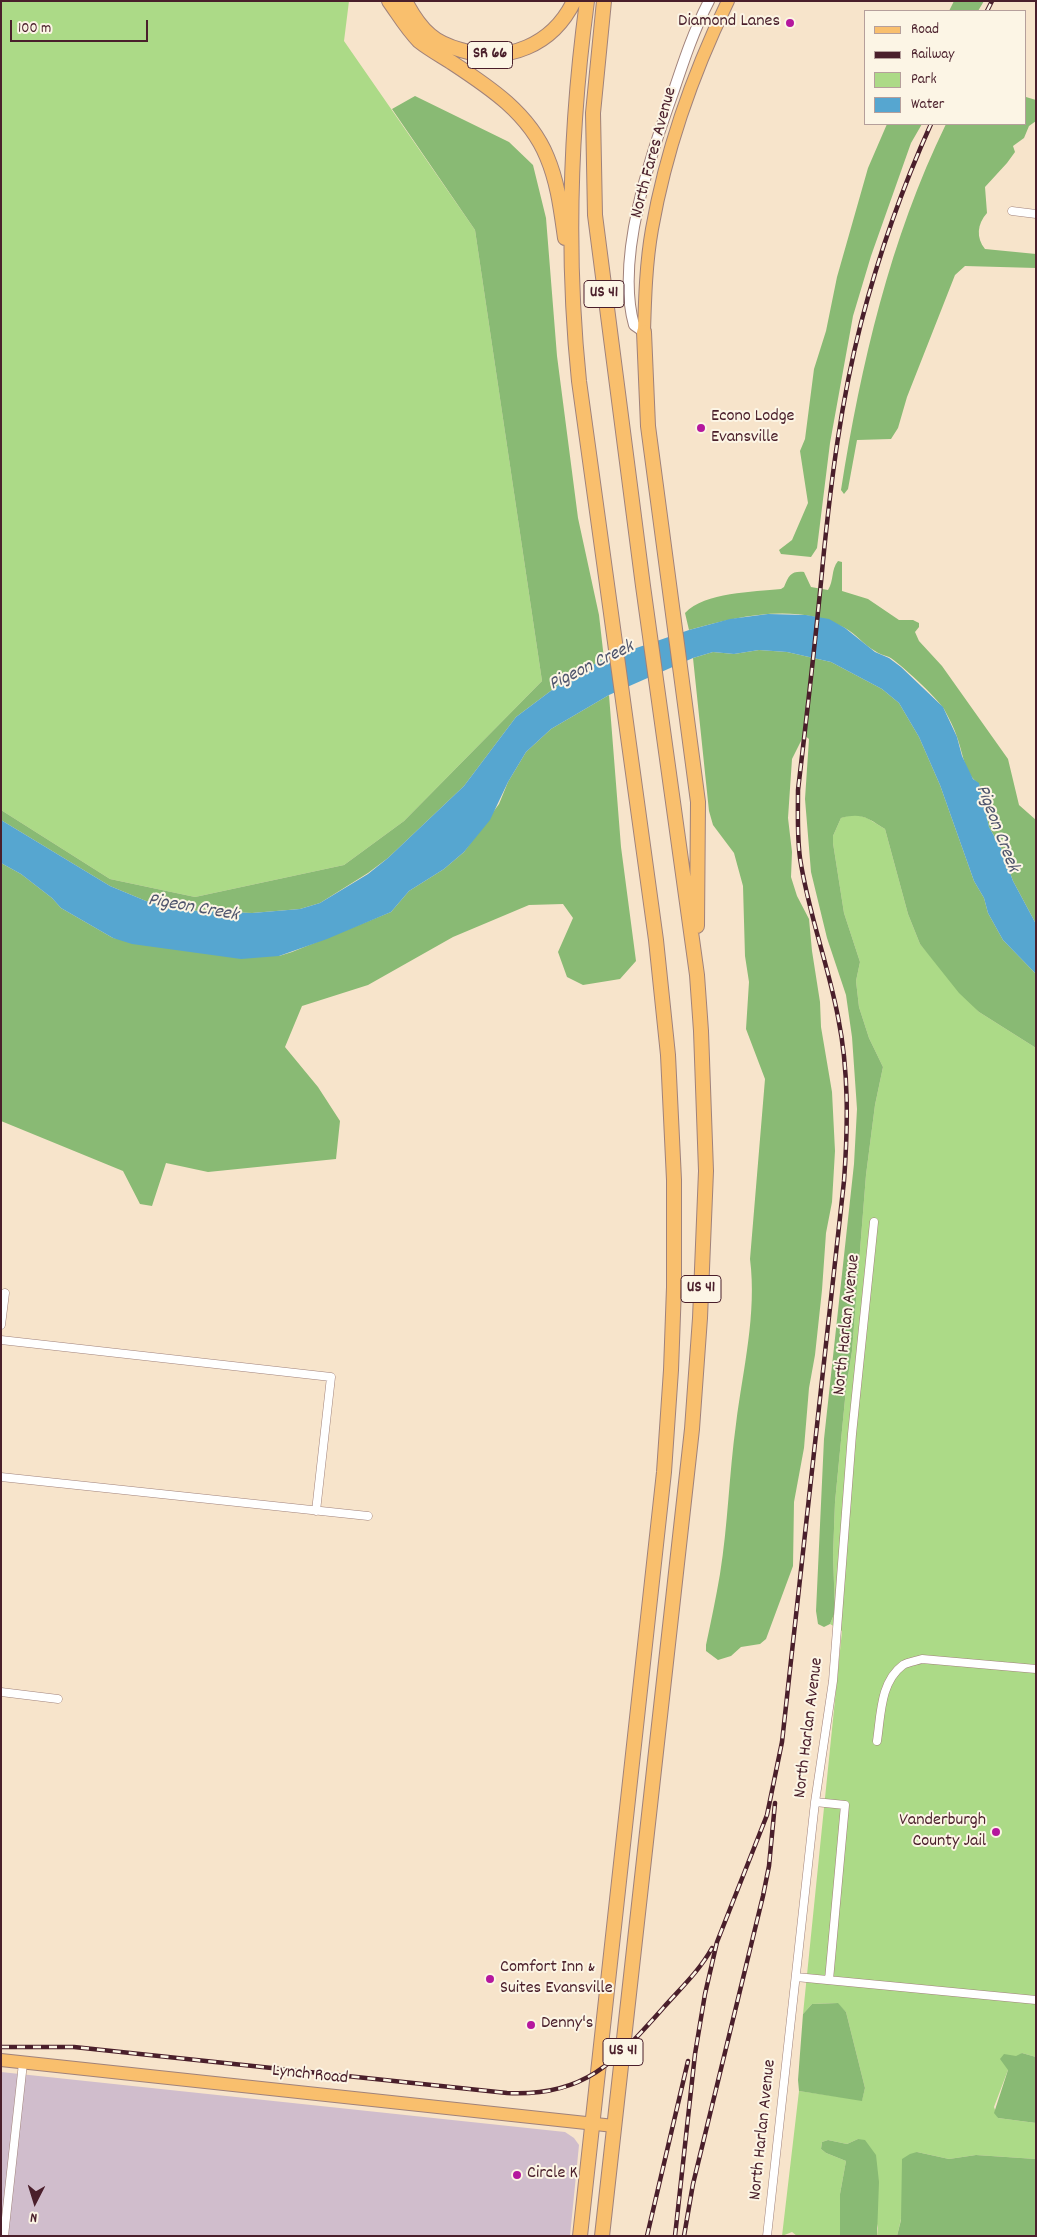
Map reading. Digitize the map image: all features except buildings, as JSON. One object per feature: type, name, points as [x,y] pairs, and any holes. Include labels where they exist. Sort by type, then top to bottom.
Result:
[{"type":"highway","points":[[390,1],[404,23],[420,41],[496,94],[521,115],[530,127],[547,156],[555,180],[571,281]]},
{"type":"highway","name":"SR 66","points":[[405,1],[416,20],[436,39],[453,48],[486,55],[511,53],[536,44],[549,35],[561,22],[574,1]]},
{"type":"highway","name":"US 41","points":[[580,2236],[664,1472],[674,1320],[674,1180],[668,1055],[656,940],[579,381],[571,281],[575,121],[587,1]]},
{"type":"highway","name":"US 41","points":[[602,2236],[692,1429],[700,1318],[706,1171],[704,1078],[697,975],[642,586],[595,215],[593,113],[604,1]]},
{"type":"highway","points":[[644,332],[648,426],[698,802],[697,975]]},
{"type":"main road","name":"North Fares Avenue","points":[[644,332],[648,255],[661,183],[695,76],[728,1]]},
{"type":"main road","name":"Lynch Road","points":[[1,2060],[614,2126]]},
{"type":"street","name":"North Fares Avenue","points":[[644,332],[634,325],[631,309],[630,271],[637,218],[656,141],[683,63],[709,1]]},
{"type":"street","points":[[1012,211],[1036,214]]},
{"type":"street","name":"North Harlan Avenue","points":[[767,2236],[815,1802],[833,1681],[852,1434],[874,1222]]},
{"type":"street","points":[[1,1325],[4,1293]]},
{"type":"street","points":[[1,1340],[331,1377],[316,1511]]},
{"type":"street","points":[[1,1477],[368,1516]]},
{"type":"street","points":[[877,1740],[884,1691],[891,1679],[904,1664],[922,1660],[1036,1669]]},
{"type":"street","points":[[1,1692],[58,1699]]},
{"type":"street","points":[[815,1802],[845,1805],[829,1980]]},
{"type":"street","points":[[796,1977],[1036,2000]]},
{"type":"street","points":[[4,2236],[23,2063]]},
{"type":"shaded area","points":[[1,2072],[565,2132],[574,2138],[579,2145],[570,2236],[1,2236]]},
{"type":"green space","points":[[1,1],[349,1],[344,41],[475,230],[542,681],[404,821],[344,865],[195,897],[110,879],[1,810]]},
{"type":"green space","points":[[954,1],[984,1],[979,10],[950,10]]},
{"type":"green space","points":[[415,96],[509,142],[533,165],[546,218],[557,356],[578,518],[599,615],[604,659],[568,678],[516,717],[464,786],[388,858],[320,903],[300,909],[252,913],[178,910],[146,901],[110,886],[1,820],[1,810],[110,879],[195,897],[344,865],[404,821],[542,681],[475,230],[392,109]]},
{"type":"green space","points":[[1027,97],[1036,100],[1036,121],[1029,126],[1024,138],[1013,146],[1015,152],[985,187],[987,213],[981,222],[979,236],[985,249],[1036,254],[1036,268],[965,266],[955,275],[907,397],[898,428],[891,439],[857,440],[848,489],[844,494],[841,490],[868,349],[893,257],[926,168],[946,125],[1027,125]]},
{"type":"green space","points":[[887,125],[921,125],[911,143],[871,256],[853,316],[830,443],[817,548],[811,557],[781,554],[779,550],[792,540],[808,503],[800,451],[805,439],[814,369],[826,331],[837,277],[868,168]]},
{"type":"green space","points":[[838,561],[842,562],[842,591],[868,599],[899,620],[913,620],[919,623],[919,627],[915,632],[919,641],[942,666],[1008,759],[1019,805],[1036,820],[1036,924],[1013,881],[1001,848],[989,827],[979,784],[967,769],[948,716],[934,697],[902,667],[889,657],[871,649],[845,628],[827,620],[807,615],[767,614],[747,616],[689,630],[685,613],[694,606],[704,601],[730,594],[781,589],[789,577],[796,572],[804,572],[811,587],[828,590]]},
{"type":"green space","points":[[759,650],[787,652],[831,662],[882,689],[899,703],[919,737],[940,785],[974,881],[984,898],[988,913],[1003,940],[1036,974],[1036,1048],[979,1012],[959,993],[920,944],[908,914],[885,829],[864,817],[848,816],[841,818],[833,836],[833,843],[844,913],[860,962],[856,981],[859,1007],[869,1038],[883,1067],[875,1105],[866,1175],[852,1351],[846,1389],[835,1502],[833,1555],[835,1612],[830,1624],[824,1627],[818,1624],[816,1611],[824,1439],[854,1164],[857,1109],[852,1037],[846,995],[827,938],[811,872],[805,799],[809,739],[804,735],[792,759],[788,818],[792,852],[791,877],[797,896],[809,919],[820,1002],[821,1027],[832,1092],[835,1151],[832,1202],[826,1233],[822,1290],[815,1355],[809,1388],[804,1448],[794,1502],[793,1566],[766,1639],[760,1644],[741,1647],[731,1656],[718,1660],[706,1651],[706,1645],[723,1556],[734,1443],[748,1342],[752,1300],[750,1259],[765,1079],[746,1029],[749,982],[745,956],[743,886],[734,853],[713,825],[709,811],[693,658],[713,652],[734,654]]},
{"type":"green space","points":[[609,695],[621,847],[636,961],[620,979],[583,985],[567,977],[558,952],[573,918],[563,904],[529,905],[453,937],[368,985],[302,1006],[285,1047],[318,1087],[340,1121],[336,1159],[208,1172],[166,1163],[152,1206],[140,1204],[123,1171],[1,1121],[1,863],[21,874],[52,898],[61,908],[113,938],[279,956],[391,912],[409,891],[444,869],[464,852],[499,804],[508,782],[526,752],[551,729]]},
{"type":"green space","points":[[854,814],[867,818],[885,829],[908,914],[920,944],[979,1012],[1036,1048],[1036,2057],[1022,2053],[1008,2070],[994,2107],[998,2118],[1036,2123],[1036,2159],[976,2155],[949,2159],[917,2152],[897,2236],[877,2236],[878,2228],[858,2139],[847,2144],[828,2140],[822,2142],[821,2149],[846,2161],[840,2194],[840,2236],[797,2236],[792,2232],[782,2236],[799,2091],[862,2100],[865,2088],[846,2012],[837,2003],[812,2004],[803,2014],[842,1631],[830,1624],[835,1612],[833,1555],[835,1502],[846,1389],[852,1351],[866,1175],[875,1105],[883,1067],[869,1038],[859,1007],[856,981],[860,962],[844,913],[833,843],[833,836],[841,818]]},
{"type":"green space","points":[[838,2003],[846,2012],[865,2088],[862,2101],[799,2091],[798,2080],[803,2014],[812,2004]]},
{"type":"green space","points":[[1022,2053],[1036,2057],[1036,2123],[998,2118],[994,2113],[1008,2070],[1000,2059],[1004,2054],[1016,2056]]},
{"type":"green space","points":[[858,2139],[865,2140],[876,2155],[879,2182],[877,2236],[840,2236],[840,2194],[846,2161],[821,2149],[822,2142],[828,2140],[847,2144]]},
{"type":"green space","points":[[917,2152],[949,2159],[976,2155],[1036,2159],[1036,2236],[897,2236],[901,2220],[902,2159]]},
{"type":"water","name":"Pigeon Creek","points":[[768,614],[806,615],[829,619],[845,628],[875,652],[889,658],[901,667],[943,707],[957,737],[962,756],[973,779],[979,783],[989,827],[1001,848],[1013,881],[1036,924],[1036,974],[1003,940],[988,913],[984,898],[974,881],[940,785],[919,737],[899,703],[882,689],[831,662],[787,652],[759,650],[734,654],[713,652],[693,658],[609,695],[551,729],[526,752],[508,782],[490,820],[464,852],[444,869],[409,891],[391,912],[327,939],[279,956],[241,959],[132,944],[113,938],[61,908],[52,898],[21,874],[1,863],[1,820],[110,886],[146,901],[178,910],[252,913],[300,909],[320,903],[368,874],[388,858],[464,786],[516,717],[568,678],[604,659],[689,630],[730,619]]},
{"type":"railway","points":[[988,10],[992,1]]},
{"type":"railway","points":[[675,2236],[695,2054],[705,1994],[717,1942],[767,1815],[782,1742],[844,1181],[847,1099],[842,1037],[834,997],[804,878],[798,833],[798,790],[829,501],[842,411],[861,323],[875,272],[892,222],[910,172],[931,125]]},
{"type":"railway","points":[[684,2236],[693,2184],[763,1896],[769,1866],[775,1803]]},
{"type":"railway","points":[[1,2047],[74,2047],[507,2093],[534,2093],[558,2089],[578,2082],[597,2072],[614,2059],[690,1979],[712,1948]]},
{"type":"railway","points":[[647,2236],[688,2061]]},
{"type":"place","name":"Diamond Lanes","points":[[790,23]]},
{"type":"place","name":"Econo Lodge Evansville","points":[[701,428]]},
{"type":"place","name":"Vanderburgh County Jail","points":[[996,1832]]},
{"type":"place","name":"Comfort Inn & Suites Evansville","points":[[490,1979]]},
{"type":"place","name":"Denny's","points":[[531,2025]]},
{"type":"place","name":"Circle K","points":[[517,2175]]}]
